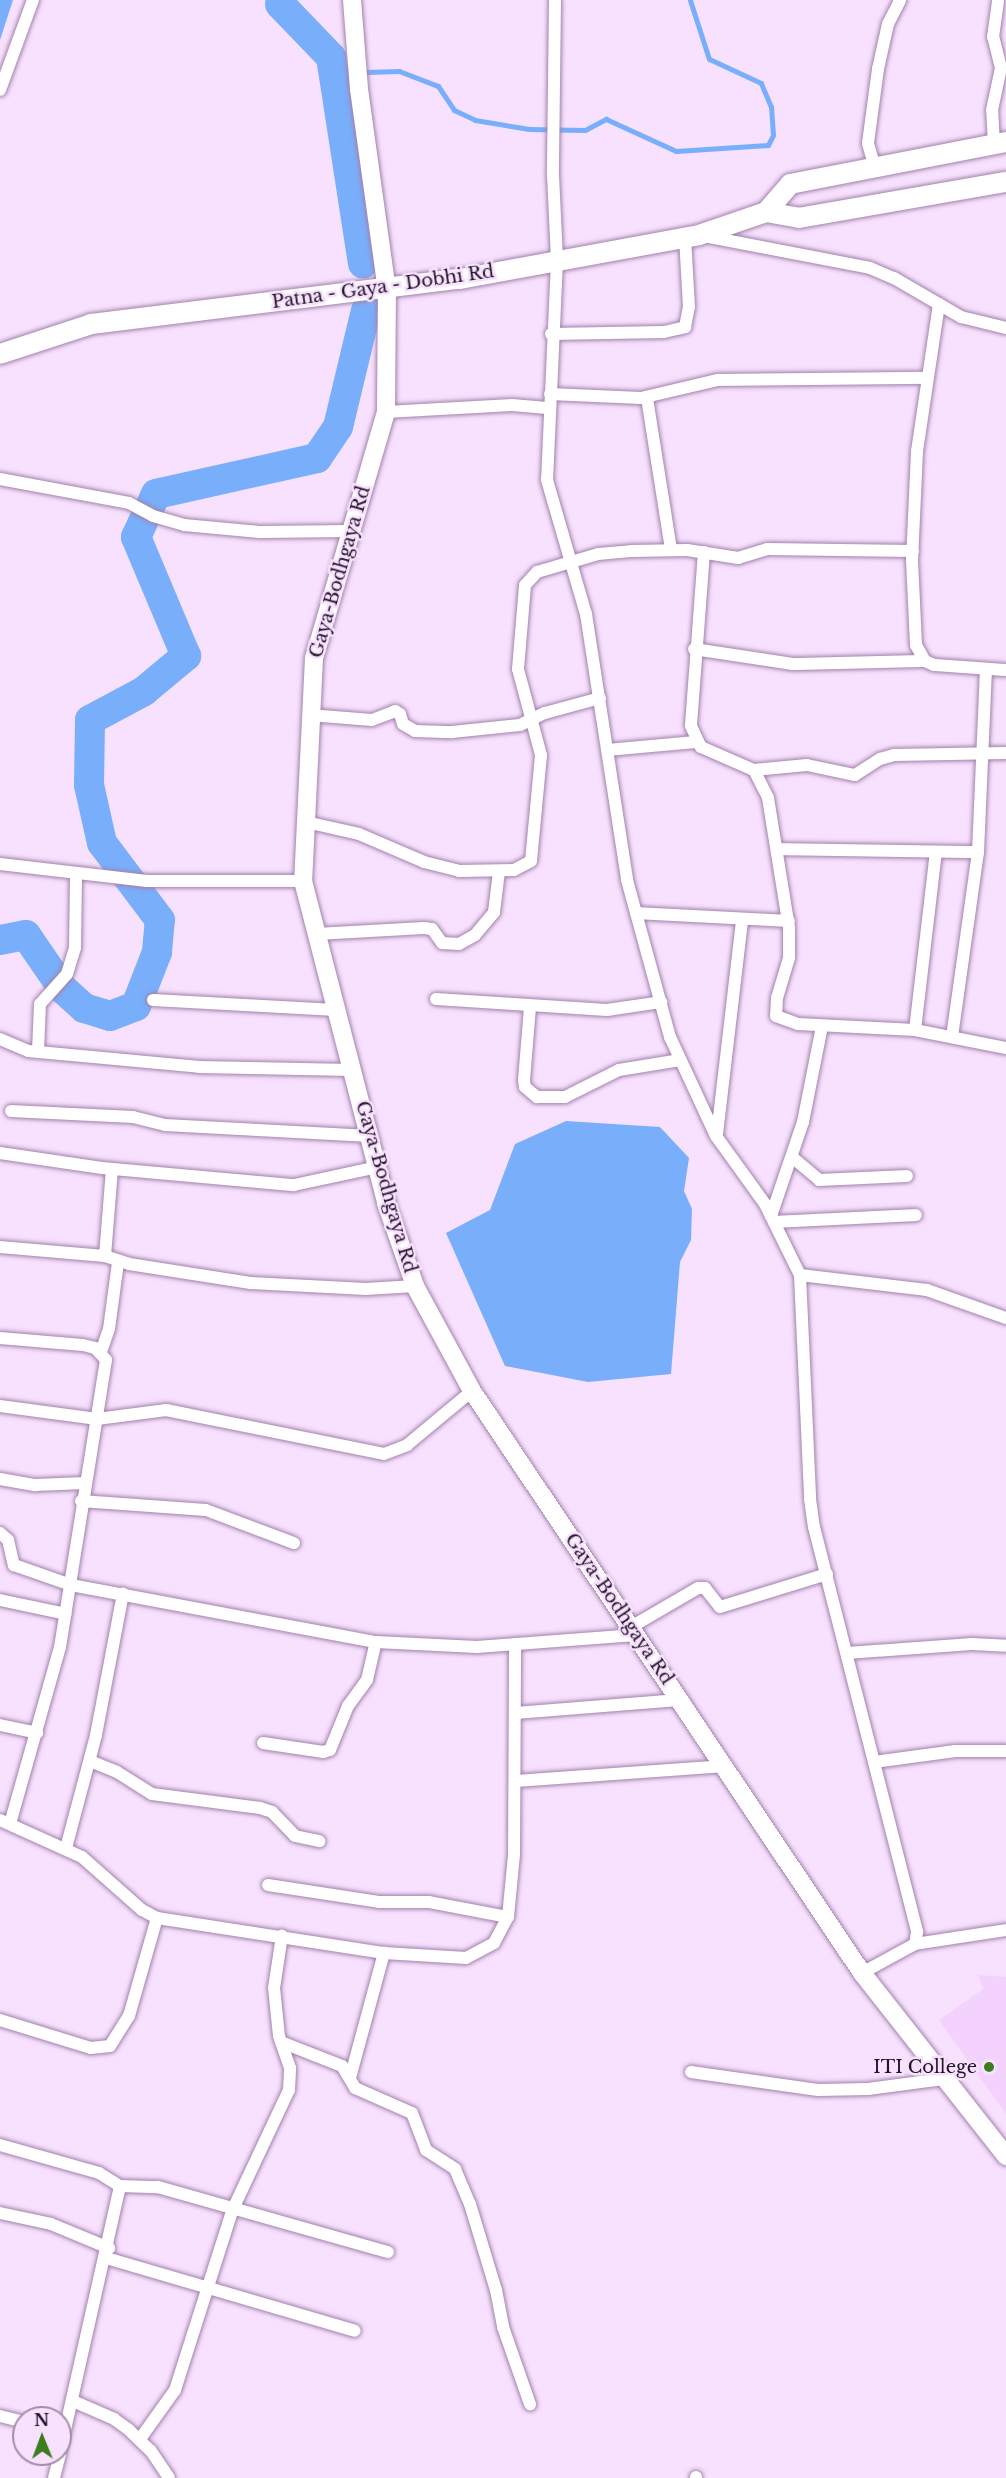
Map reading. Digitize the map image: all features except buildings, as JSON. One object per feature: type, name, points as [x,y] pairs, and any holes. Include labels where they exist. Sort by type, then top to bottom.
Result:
[{"type":"main road","points":[[766,212],[790,184],[1000,143]]},
{"type":"main road","points":[[766,212],[799,218],[1006,182]]},
{"type":"main road","name":"Patna - Gaya - Dobhi Rd","points":[[0,354],[91,324],[387,290],[692,236],[766,212]]},
{"type":"street","points":[[0,90],[33,0]]},
{"type":"street","name":"Gaya-Bodhgaya Rd","points":[[352,0],[359,90],[387,290],[386,412],[318,637],[309,715],[303,881],[377,1167],[415,1286],[472,1391],[682,1700],[862,1973],[1006,2157]]},
{"type":"street","points":[[555,0],[554,154],[557,261],[551,334],[547,480],[568,562],[586,615],[619,838],[636,913],[661,1002],[680,1059],[716,1136],[772,1219],[800,1275],[810,1498],[827,1574],[911,1905],[915,1944]]},
{"type":"street","points":[[875,168],[868,143],[878,69],[888,24],[900,0]]},
{"type":"street","points":[[998,0],[993,37],[1000,68],[992,110],[1000,143]]},
{"type":"street","points":[[551,334],[614,335],[675,331],[686,327],[692,236],[870,268],[970,320],[1006,328]]},
{"type":"street","points":[[925,661],[916,645],[914,627],[913,551],[917,451],[926,378],[939,304]]},
{"type":"street","points":[[550,394],[647,398],[718,380],[926,378]]},
{"type":"street","points":[[647,398],[671,549]]},
{"type":"street","points":[[386,412],[512,405],[549,408]]},
{"type":"street","points":[[0,478],[137,506],[153,516],[184,525],[240,531],[350,531]]},
{"type":"street","points":[[306,822],[359,834],[444,868],[499,872],[514,870],[531,861],[541,766],[533,720],[518,677],[525,585],[537,572],[613,552],[671,549],[738,558],[767,549],[913,551]]},
{"type":"street","points":[[696,742],[691,713],[694,649],[704,595],[704,552]]},
{"type":"street","points":[[694,649],[793,664],[925,661],[966,670],[1006,670]]},
{"type":"street","points":[[952,1037],[978,852],[987,670]]},
{"type":"street","points":[[309,715],[372,720],[395,711],[403,724],[424,732],[463,731],[533,720],[545,713],[600,698]]},
{"type":"street","points":[[607,750],[696,742],[754,770],[807,765],[855,776],[880,759],[894,755],[982,756],[1006,753]]},
{"type":"street","points":[[754,770],[768,798],[789,921],[789,958],[777,998],[776,1016],[789,1023],[915,1030],[1006,1048]]},
{"type":"street","points":[[777,849],[978,852]]},
{"type":"street","points":[[915,1030],[936,852]]},
{"type":"street","points":[[0,864],[147,881],[303,881]]},
{"type":"street","points":[[316,934],[424,928],[432,929],[442,943],[459,944],[475,935],[494,912],[499,872]]},
{"type":"street","points":[[38,1051],[39,1004],[67,974],[76,935],[76,873]]},
{"type":"street","points":[[636,913],[742,921],[789,921]]},
{"type":"street","points":[[716,1136],[742,921]]},
{"type":"street","points":[[436,999],[530,1007],[607,1010],[661,1002]]},
{"type":"street","points":[[153,1000],[336,1010]]},
{"type":"street","points":[[530,1007],[524,1080],[525,1088],[537,1096],[564,1096],[619,1070],[680,1059]]},
{"type":"street","points":[[772,1219],[813,1084],[822,1026]]},
{"type":"street","points":[[0,1039],[38,1051],[216,1068],[352,1070]]},
{"type":"street","points":[[11,1111],[134,1117],[165,1125],[370,1136]]},
{"type":"street","points":[[0,1153],[112,1168],[294,1185],[377,1167]]},
{"type":"street","points":[[792,1158],[819,1180],[907,1176]]},
{"type":"street","points":[[105,1256],[112,1168]]},
{"type":"street","points":[[772,1219],[916,1215]]},
{"type":"street","points":[[0,1246],[105,1256],[118,1262],[251,1283],[366,1289],[415,1286]]},
{"type":"street","points":[[118,1262],[109,1329],[101,1352],[106,1366],[81,1502],[66,1614],[37,1733],[5,1822],[66,1848],[157,1918],[384,1953],[466,1958],[494,1943],[508,1917],[515,1781],[515,1644]]},
{"type":"street","points":[[800,1275],[927,1290],[1006,1318]]},
{"type":"street","points":[[0,1338],[83,1345],[101,1352]]},
{"type":"street","points":[[0,1406],[97,1419],[166,1410],[384,1454],[407,1445],[472,1391]]},
{"type":"street","points":[[0,1479],[35,1485],[85,1483]]},
{"type":"street","points":[[81,1502],[206,1510],[294,1543]]},
{"type":"street","points":[[0,1533],[8,1540],[14,1564],[71,1585],[376,1642],[443,1647],[515,1644],[634,1631],[698,1588],[705,1588],[720,1607],[827,1574]]},
{"type":"street","points":[[66,1848],[90,1761],[123,1594]]},
{"type":"street","points":[[0,1600],[66,1614]]},
{"type":"street","points":[[263,1743],[322,1752],[330,1750],[348,1706],[367,1680],[376,1642]]},
{"type":"street","points":[[847,1653],[972,1644],[1006,1646]]},
{"type":"street","points":[[515,1713],[682,1700]]},
{"type":"street","points":[[0,1725],[37,1733]]},
{"type":"street","points":[[874,1762],[955,1751],[1006,1751]]},
{"type":"street","points":[[90,1761],[117,1772],[152,1794],[260,1808],[272,1812],[295,1836],[319,1840]]},
{"type":"street","points":[[515,1781],[726,1766]]},
{"type":"street","points":[[268,1885],[379,1902],[429,1902],[508,1917]]},
{"type":"street","points":[[0,2020],[92,2048],[110,2046],[129,2016],[157,1918]]},
{"type":"street","points":[[862,1973],[915,1944],[1006,1930]]},
{"type":"street","points":[[140,2439],[175,2390],[205,2288],[232,2211],[289,2090],[290,2068],[280,2042],[274,1989],[282,1936]]},
{"type":"street","points":[[350,2078],[384,1953]]},
{"type":"street","points":[[280,2042],[342,2066],[355,2088],[412,2113],[426,2150],[448,2162],[460,2178],[530,2404]]},
{"type":"street","points":[[691,2072],[818,2090],[868,2089],[943,2079]]},
{"type":"street","points":[[0,2145],[99,2174],[120,2186],[158,2187],[232,2211],[388,2252]]},
{"type":"street","points":[[71,2406],[120,2186]]},
{"type":"street","points":[[0,2213],[51,2224],[107,2253],[205,2288],[355,2331]]},
{"type":"street","points":[[73,2401],[114,2419],[140,2439],[169,2478]]},
{"type":"shaded area","name":"ITI College","points":[[978,1975],[1006,1977],[1006,2114],[939,2020],[983,1989]]},
{"type":"water","points":[[0,0],[13,0],[0,40]]},
{"type":"water","points":[[566,1121],[660,1127],[689,1158],[684,1191],[692,1209],[691,1240],[680,1262],[671,1374],[588,1382],[505,1366],[446,1233],[490,1210],[515,1144]]},
{"type":"waterway","points":[[334,73],[399,71],[438,86],[454,110],[475,120],[529,129],[585,130],[606,119],[676,151],[768,145],[773,135],[771,107],[761,83],[709,59],[690,0]]},
{"type":"waterway","points":[[280,4],[331,57],[363,264]]},
{"type":"waterway","points":[[0,940],[26,935],[63,989],[84,1008],[110,1016],[136,1006],[157,952],[160,920],[102,843],[89,785],[90,720],[144,691],[186,656],[136,537],[156,494],[317,458],[338,427],[366,310]]},
{"type":"place","name":"ITI College","points":[[989,2067]]}]
